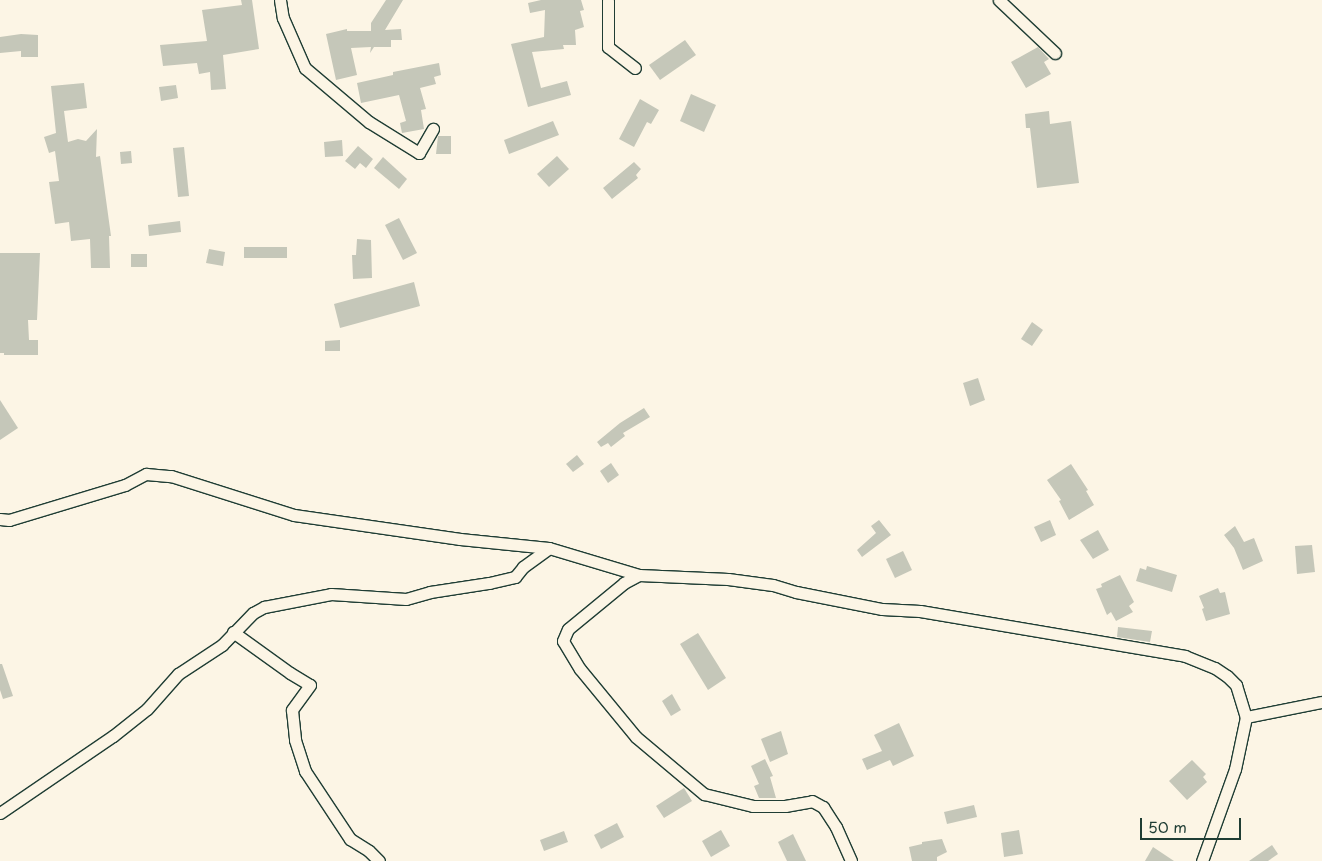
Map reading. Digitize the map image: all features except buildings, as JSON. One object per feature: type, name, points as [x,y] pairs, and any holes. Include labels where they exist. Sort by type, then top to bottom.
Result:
[{"type":"street","points":[[280,0],[283,18],[305,68],[369,122],[419,153],[434,129]]},
{"type":"street","points":[[608,0],[608,47],[635,68]]},
{"type":"street","points":[[1000,0],[1055,53]]},
{"type":"street","points":[[0,519],[9,520],[124,485],[146,474],[154,474],[181,478],[294,515],[460,539],[549,548],[638,575],[728,579],[773,584],[796,592],[882,609],[920,611],[1185,656],[1215,668],[1227,676],[1236,685],[1246,717],[1235,769],[1202,861]]},
{"type":"street","points":[[0,813],[113,736],[147,709],[178,674],[222,645],[253,613],[264,607],[331,594],[406,600],[430,592],[515,577],[524,567],[549,548]]},
{"type":"street","points":[[638,575],[624,583],[568,629],[563,641],[580,669],[636,737],[704,794],[753,806],[785,806],[812,801],[823,807],[836,827],[851,861]]},
{"type":"street","points":[[233,632],[310,685],[292,710],[294,740],[305,771],[350,839],[369,851],[379,861]]},
{"type":"street","points":[[1246,717],[1322,702]]}]
